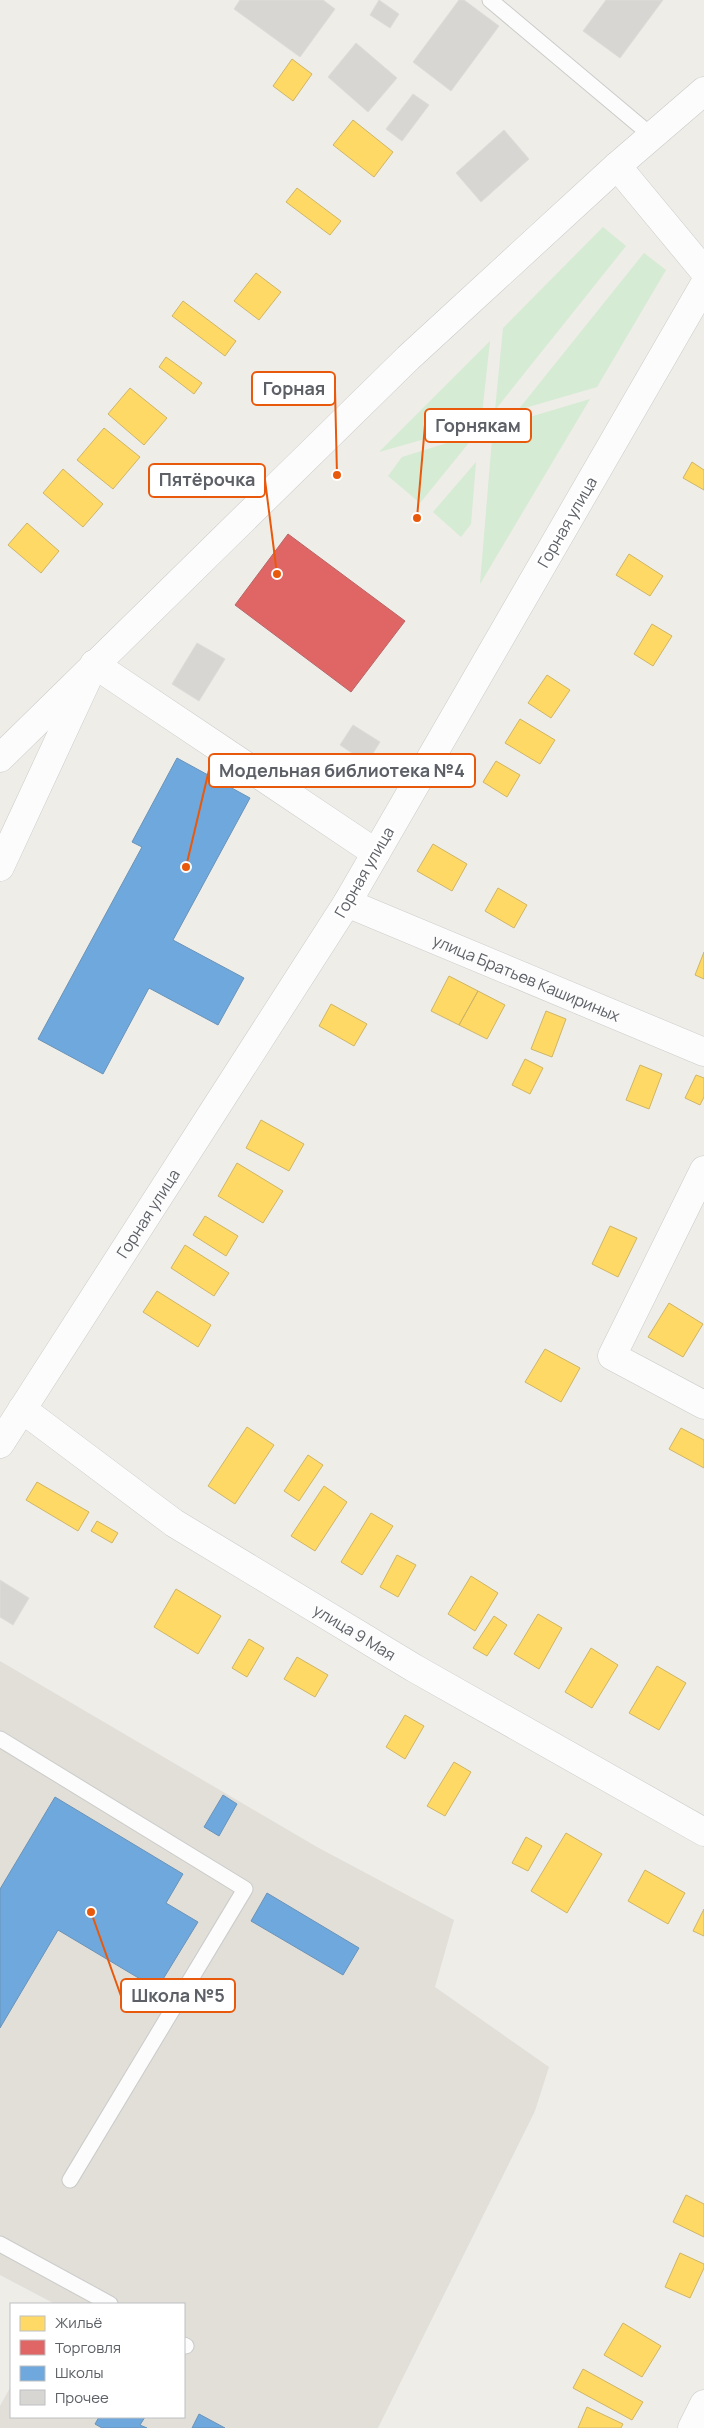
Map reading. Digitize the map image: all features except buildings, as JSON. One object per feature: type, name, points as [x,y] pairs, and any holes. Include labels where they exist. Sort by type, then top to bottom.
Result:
[{"type":"street","points":[[0,758],[408,358],[616,166],[704,91]]},
{"type":"street","points":[[616,166],[704,271]]},
{"type":"street","name":"Горная улица","points":[[0,1444],[347,902],[704,285]]},
{"type":"street","points":[[94,664],[376,852]]},
{"type":"street","points":[[0,867],[94,664]]},
{"type":"street","name":"улица Братьев Кашириных","points":[[347,902],[704,1052]]},
{"type":"street","points":[[704,1170],[612,1356],[704,1405]]},
{"type":"street","name":"улица 9 Мая","points":[[22,1409],[174,1523],[414,1668],[704,1832]]},
{"type":"street","points":[[692,2428],[704,2404]]},
{"type":"lane","points":[[490,0],[652,136]]},
{"type":"lane","points":[[0,1739],[245,1889],[70,2180]]},
{"type":"lane","points":[[0,2244],[108,2303]]},
{"type":"shaded area","points":[[0,1661],[317,1847],[454,1920],[435,1987],[549,2067],[535,2111],[378,2428],[0,2428],[0,2406],[10,2388],[10,2418],[185,2418],[185,2303],[53,2303],[0,2275]]},
{"type":"green space","points":[[603,227],[626,246],[495,410],[503,328]]},
{"type":"green space","points":[[644,253],[666,270],[597,387],[518,410]]},
{"type":"green space","points":[[490,341],[481,423],[379,452]]},
{"type":"green space","points":[[590,399],[480,584],[492,439],[503,425]]},
{"type":"green space","points":[[476,434],[420,503],[388,476],[402,457]]},
{"type":"green space","points":[[476,462],[471,524],[461,537],[433,512]]},
{"type":"place","name":"Горная","points":[[337,475]]},
{"type":"place","name":"Горнякам","points":[[417,518]]},
{"type":"place","name":"Пятёрочка","points":[[277,574]]},
{"type":"place","name":"Модельная библиотека №4","points":[[186,867]]},
{"type":"place","name":"Школа №5","points":[[91,1912]]}]
